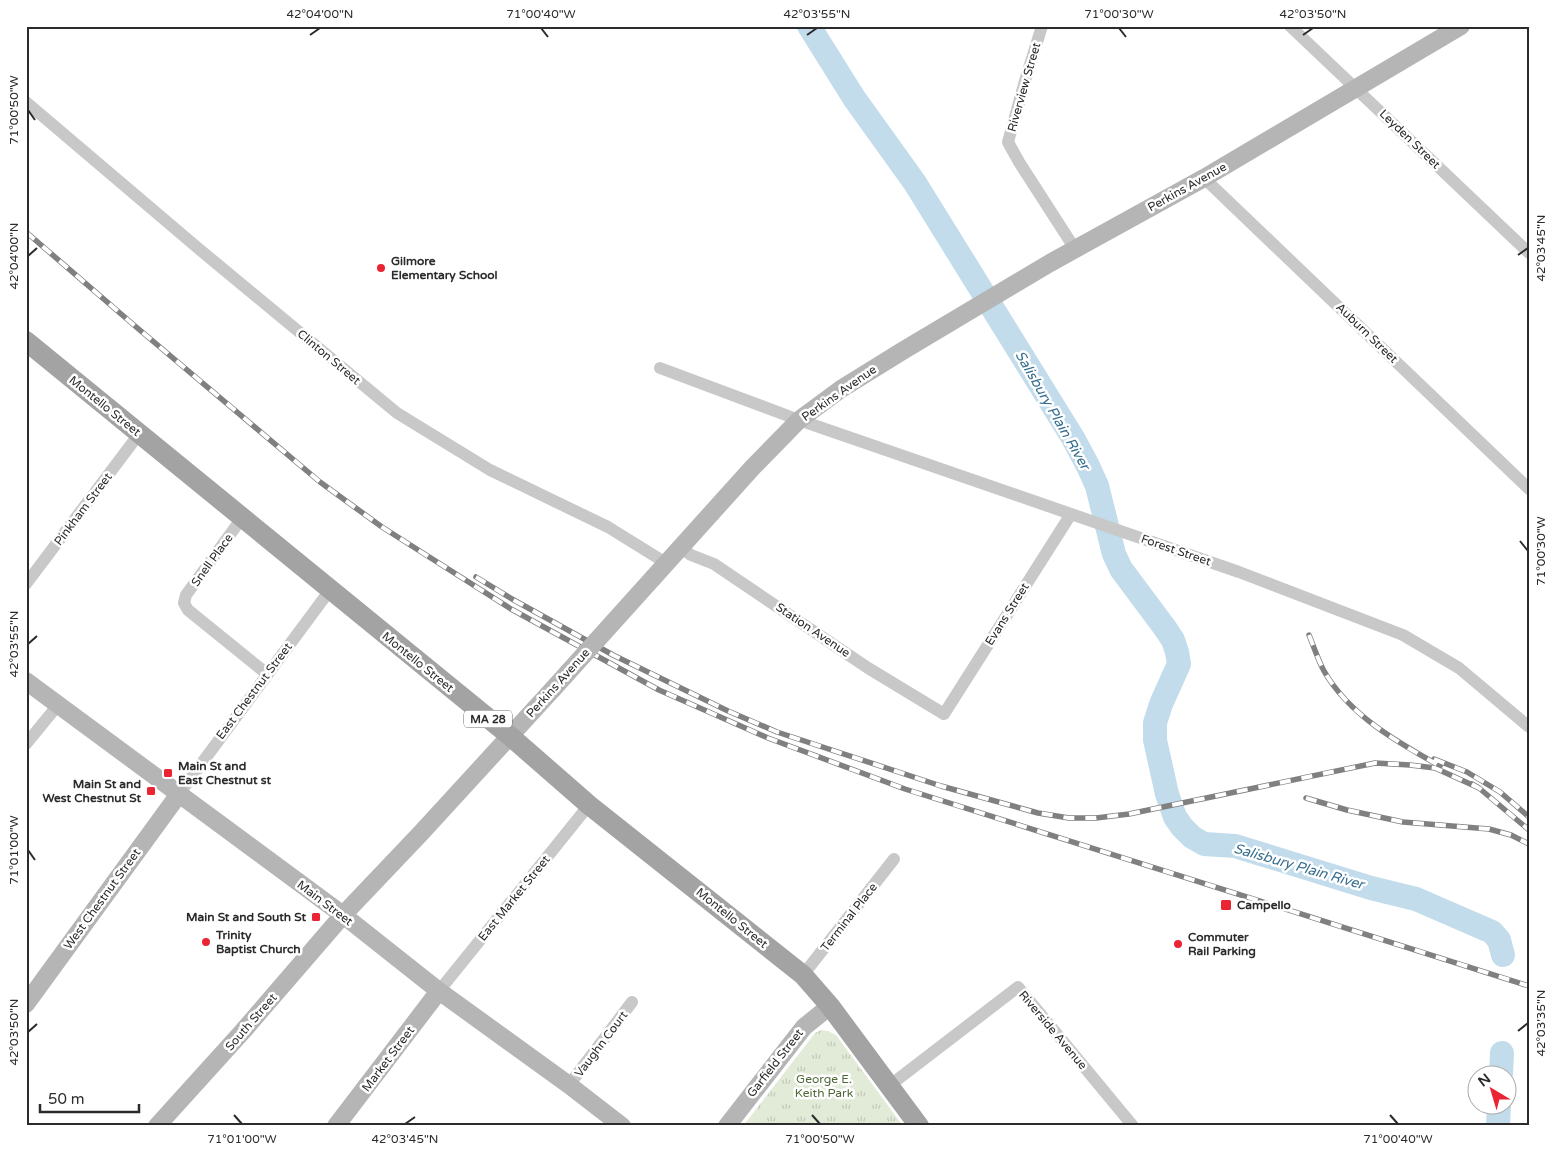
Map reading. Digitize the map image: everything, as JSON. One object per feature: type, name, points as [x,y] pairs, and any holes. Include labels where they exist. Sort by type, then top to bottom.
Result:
[{"type":"main road","name":"Montello Street","points":[[26,341],[510,736],[589,804],[803,975],[830,1006],[919,1126]]},
{"type":"street","name":"Riverview Street","points":[[1042,26],[1008,142],[1075,249]]},
{"type":"street","name":"Leyden Street","points":[[1290,26],[1529,253]]},
{"type":"street","name":"Perkins Avenue","points":[[343,916],[553,689],[753,467],[799,420],[840,389],[974,308],[1075,249],[1204,178],[1461,26]]},
{"type":"street","name":"Clinton Street","points":[[26,102],[396,413],[490,470],[608,527],[666,563]]},
{"type":"street","name":"Auburn Street","points":[[1204,178],[1529,488]]},
{"type":"street","name":"Forest Street","points":[[660,368],[799,420],[1244,574],[1403,635],[1459,668],[1528,725]]},
{"type":"street","name":"Pinkham Street","points":[[26,584],[139,434]]},
{"type":"street","name":"Evans Street","points":[[944,714],[1071,514]]},
{"type":"street","name":"Snell Place","points":[[242,518],[186,595],[184,603],[188,610],[267,674]]},
{"type":"street","name":"Station Avenue","points":[[681,548],[714,564],[868,668],[944,714]]},
{"type":"street","name":"East Chestnut Street","points":[[178,794],[330,590]]},
{"type":"street","name":"Main Street","points":[[26,681],[343,916],[439,991],[570,1085],[622,1126]]},
{"type":"street","points":[[26,744],[58,705]]},
{"type":"street","name":"West Chestnut Street","points":[[26,1004],[178,794]]},
{"type":"street","name":"East Market Street","points":[[439,991],[589,804]]},
{"type":"street","name":"Terminal Place","points":[[803,975],[894,859]]},
{"type":"street","name":"South Street","points":[[157,1126],[343,916]]},
{"type":"street","name":"Riverside Avenue","points":[[890,1086],[1018,987],[1134,1126]]},
{"type":"street","name":"Market Street","points":[[336,1126],[439,991]]},
{"type":"street","name":"Vaughn Court","points":[[570,1085],[632,1002]]},
{"type":"street","name":"Garfield Street","points":[[726,1126],[804,1027],[830,1006]]},
{"type":"green space","name":"George E. Keith Park","points":[[821,1030],[836,1035],[903,1126],[743,1126],[815,1033]]},
{"type":"waterway","name":"Salisbury Plain River","points":[[809,26],[854,98],[915,183],[1073,438],[1097,486],[1114,554],[1121,569],[1173,640],[1179,664],[1161,704],[1155,723],[1155,740],[1167,794],[1175,817],[1182,827],[1192,837],[1204,844],[1235,846],[1371,888],[1416,899],[1492,932],[1499,940],[1503,955]]},
{"type":"waterway","name":"Salisbury Plain River","points":[[1501,1064],[1502,1053]]},
{"type":"waterway","name":"Salisbury Plain River","points":[[1498,1126],[1499,1114]]},
{"type":"railway","points":[[26,232],[320,482],[382,527],[511,609],[659,690],[768,738],[905,789],[1529,986]]},
{"type":"railway","points":[[476,577],[613,655],[728,711],[777,732],[941,786],[1038,813],[1069,818],[1096,818],[1129,814],[1375,763],[1435,768],[1479,788]]},
{"type":"railway","points":[[1309,635],[1324,671],[1334,687],[1347,701],[1375,726],[1440,766]]},
{"type":"railway","points":[[1434,759],[1467,772],[1500,792],[1529,817]]},
{"type":"railway","points":[[1472,784],[1529,830]]},
{"type":"railway","points":[[1306,798],[1347,810],[1403,822],[1489,829],[1511,835],[1529,844]]},
{"type":"place","name":"Gilmore Elementary School","points":[[381,268]]},
{"type":"place","name":"Main St and East Chestnut st","points":[[168,773]]},
{"type":"place","name":"Main St and West Chestnut St","points":[[151,791]]},
{"type":"place","name":"Campello","points":[[1226,905]]},
{"type":"place","name":"Main St and South St","points":[[316,917]]},
{"type":"place","name":"Trinity Baptist Church","points":[[206,942]]},
{"type":"place","name":"Commuter Rail Parking","points":[[1178,944]]}]
